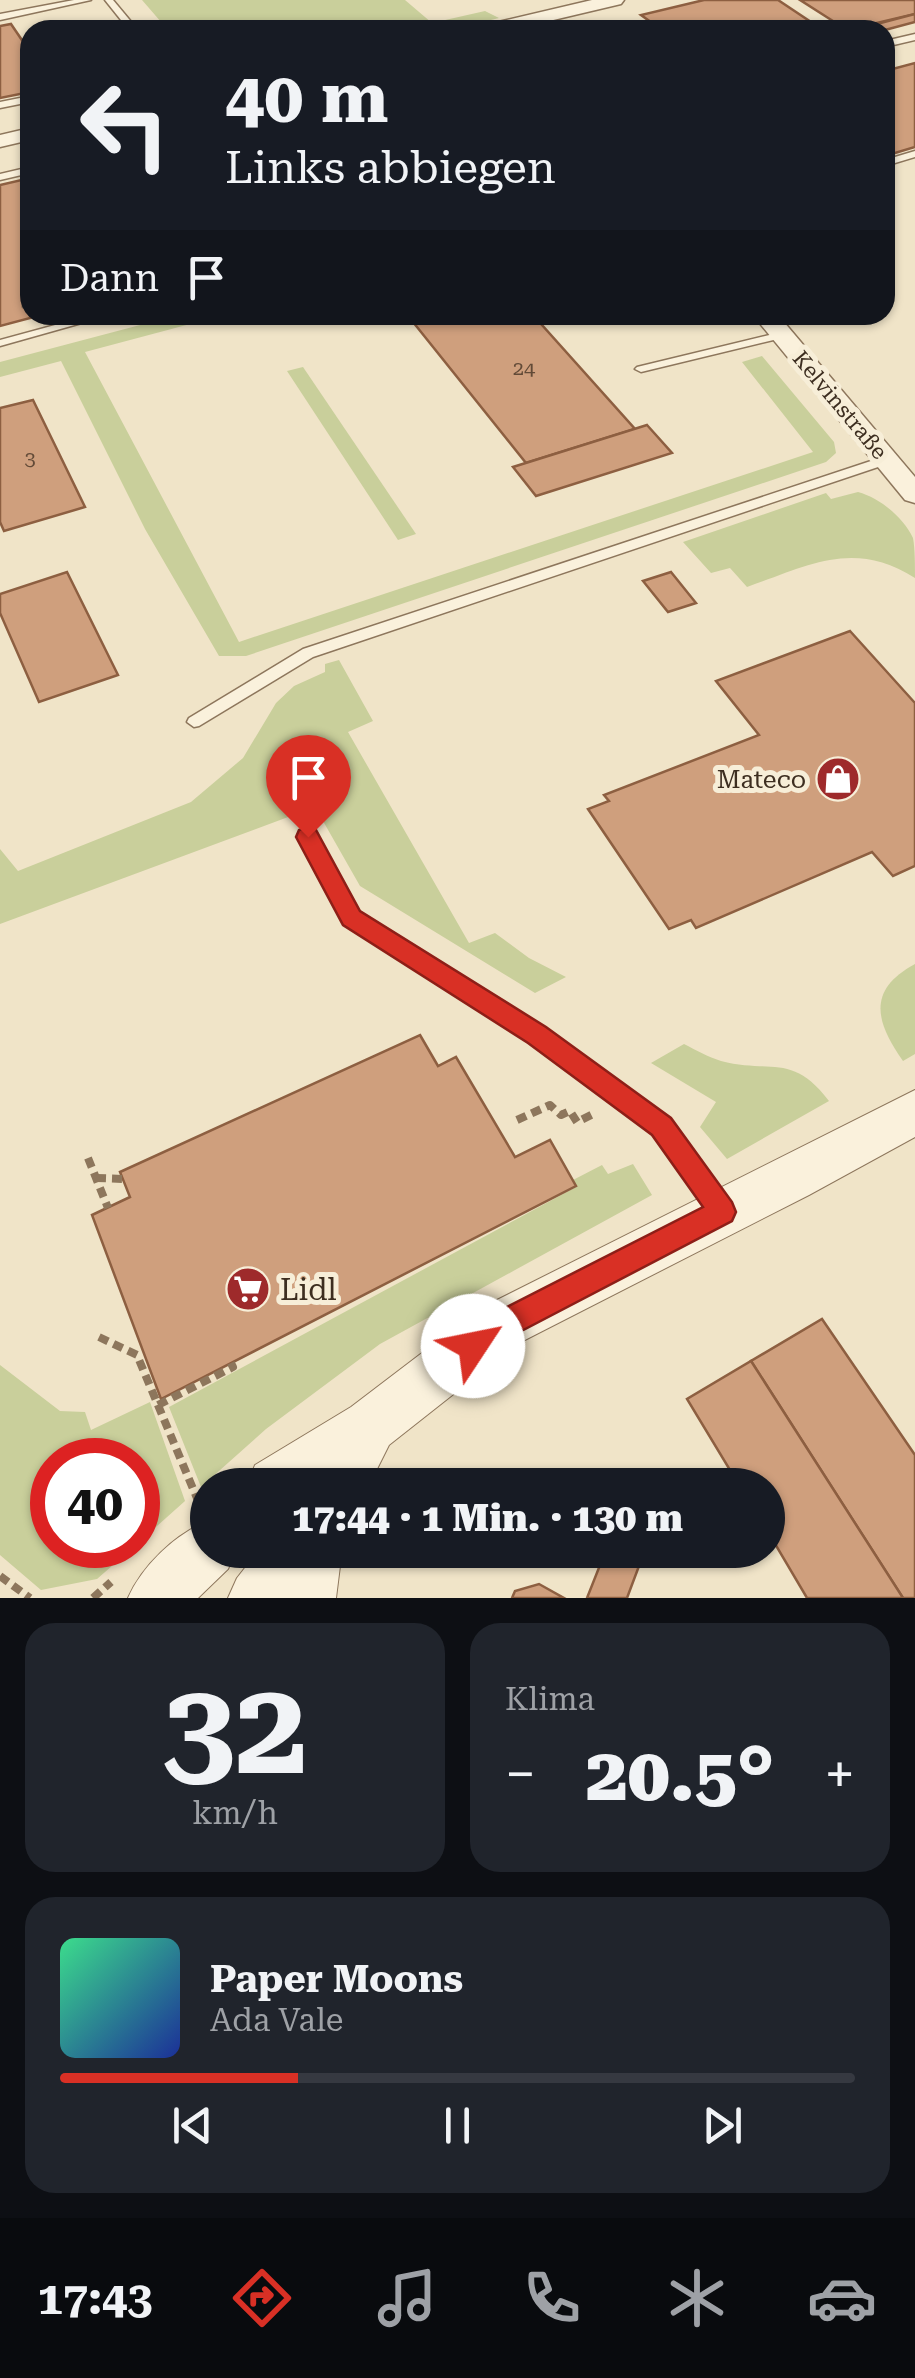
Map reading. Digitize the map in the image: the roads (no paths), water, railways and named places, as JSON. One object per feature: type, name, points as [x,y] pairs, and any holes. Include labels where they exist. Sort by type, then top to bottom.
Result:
[{"type":"street","points":[[545,20],[615,0]]},
{"type":"street","name":"Kelvinstraße","points":[[774,325],[915,494]]},
{"type":"street","points":[[302,1468],[370,1426],[499,1326],[915,1112]]},
{"type":"street","points":[[347,1468],[370,1426]]},
{"type":"street","points":[[158,1598],[190,1547]]},
{"type":"street","points":[[257,1598],[281,1568]]},
{"type":"street","points":[[307,1598],[311,1568]]},
{"type":"lane","points":[[0,18],[87,0]]},
{"type":"lane","points":[[110,0],[126,20]]},
{"type":"lane","points":[[0,343],[68,325]]},
{"type":"lane","points":[[641,369],[774,325]]},
{"type":"lane","points":[[194,722],[308,653],[886,460]]},
{"type":"lane","points":[[308,837],[352,918],[537,1035],[662,1126],[722,1212]]},
{"type":"place","name":"Mateco","points":[[838,779]]},
{"type":"place","name":"Lidl","points":[[248,1289]]}]
